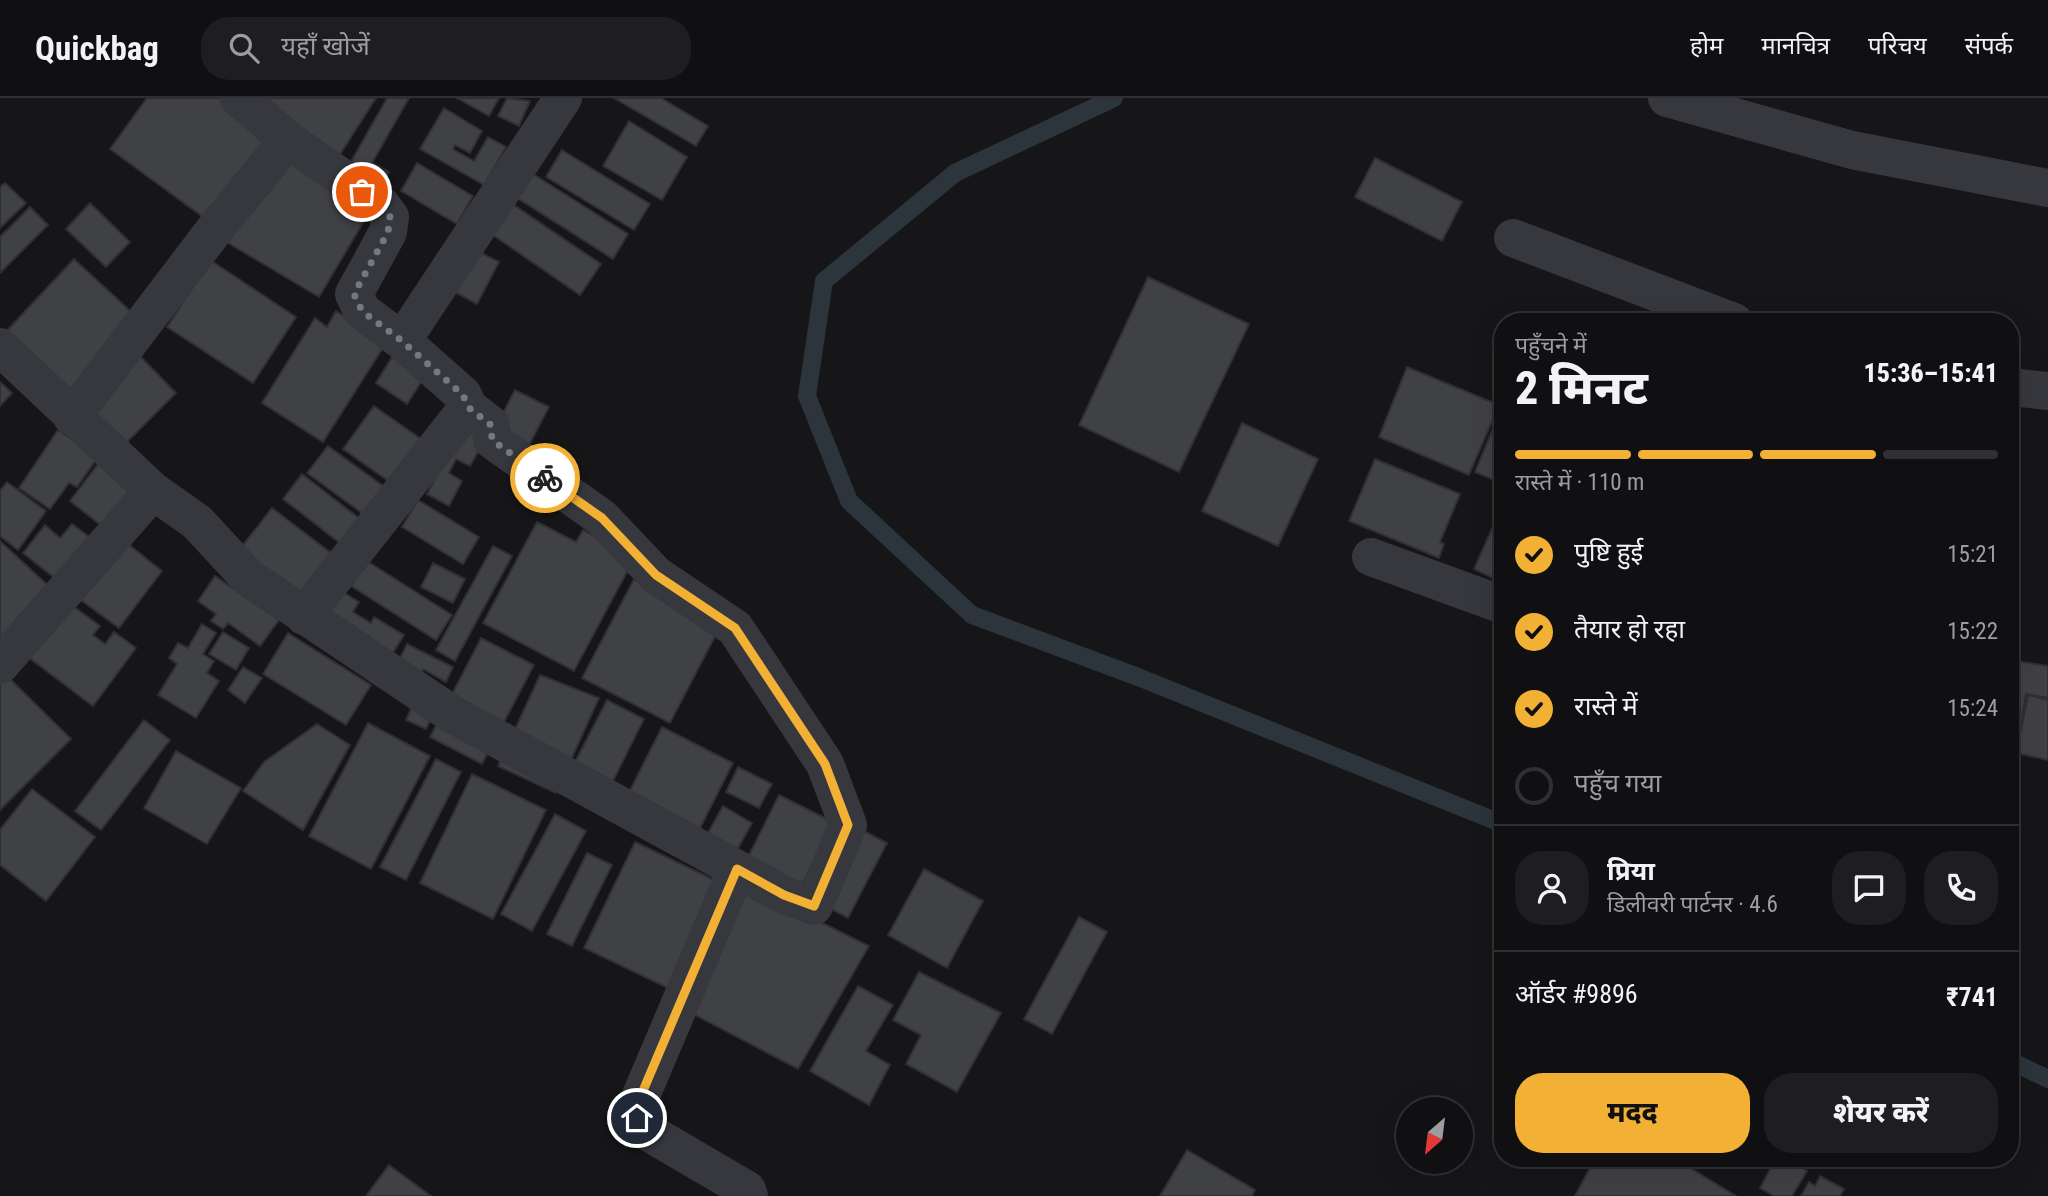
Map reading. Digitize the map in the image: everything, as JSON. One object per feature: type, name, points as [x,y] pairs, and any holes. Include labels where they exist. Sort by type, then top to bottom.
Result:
[{"type":"street","points":[[0,347],[153,491],[197,522],[248,577],[304,616],[452,714],[784,895],[814,906],[848,825],[825,764],[735,628],[656,575],[602,518],[492,440],[491,425],[468,407],[463,395],[402,341],[362,311],[354,294],[388,232],[390,217],[381,205],[288,140],[239,98]]},
{"type":"street","points":[[402,341],[563,98]]},
{"type":"street","points":[[1667,98],[1852,150],[2048,188]]},
{"type":"street","points":[[72,417],[215,229],[288,140]]},
{"type":"street","points":[[1513,238],[1710,313]]},
{"type":"street","points":[[2019,388],[2048,391]]},
{"type":"street","points":[[304,616],[468,407]]},
{"type":"street","points":[[0,665],[153,491]]},
{"type":"street","points":[[1371,557],[1494,602]]},
{"type":"street","points":[[737,869],[637,1105],[637,1118],[648,1132],[747,1189],[749,1196]]},
{"type":"building","points":[[147,98],[224,98],[274,135],[210,222],[110,149]]},
{"type":"building","points":[[261,98],[376,98],[339,156]]},
{"type":"building","points":[[387,98],[409,98],[372,163],[389,172],[376,195],[343,176]]},
{"type":"building","points":[[457,98],[499,98],[489,116]]},
{"type":"building","points":[[507,98],[530,101],[519,126],[498,116]]},
{"type":"building","points":[[614,98],[661,98],[708,126],[696,146]]},
{"type":"building","points":[[444,108],[482,131],[470,153],[455,145],[453,149],[474,161],[488,137],[506,147],[484,185],[420,149]]},
{"type":"building","points":[[629,121],[687,157],[662,200],[603,166]]},
{"type":"building","points":[[562,150],[650,204],[634,230],[546,177]]},
{"type":"building","points":[[280,157],[370,211],[319,297],[228,243]]},
{"type":"building","points":[[1375,158],[1462,202],[1442,241],[1355,197]]},
{"type":"building","points":[[417,163],[473,196],[457,224],[401,191]]},
{"type":"building","points":[[522,167],[628,234],[613,259],[506,191]]},
{"type":"building","points":[[5,183],[26,203],[0,228],[0,187]]},
{"type":"building","points":[[505,199],[601,264],[580,295],[484,229]]},
{"type":"building","points":[[90,203],[130,242],[106,267],[66,229]]},
{"type":"building","points":[[30,207],[48,225],[0,273],[0,237]]},
{"type":"building","points":[[474,249],[499,262],[477,304],[453,291]]},
{"type":"building","points":[[74,259],[139,319],[65,398],[0,338]]},
{"type":"building","points":[[210,260],[296,317],[253,383],[167,327]]},
{"type":"building","points":[[1148,277],[1249,324],[1179,472],[1079,425]]},
{"type":"building","points":[[336,311],[386,343],[323,442],[262,403],[315,318],[327,327]]},
{"type":"building","points":[[397,349],[429,370],[407,404],[376,383]]},
{"type":"building","points":[[139,355],[176,393],[120,449],[82,412]]},
{"type":"building","points":[[1407,367],[1494,403],[1494,417],[1469,475],[1379,437]]},
{"type":"building","points":[[0,382],[12,393],[0,406]]},
{"type":"building","points":[[515,390],[549,407],[525,453],[491,436]]},
{"type":"building","points":[[374,406],[421,439],[390,482],[343,449]]},
{"type":"building","points":[[469,415],[492,427],[470,466],[456,459],[449,473],[462,481],[449,506],[427,494]]},
{"type":"building","points":[[1242,423],[1318,459],[1278,546],[1202,511]]},
{"type":"building","points":[[1494,426],[1494,480],[1475,472]]},
{"type":"building","points":[[58,430],[98,457],[77,487],[69,483],[50,509],[19,488]]},
{"type":"building","points":[[328,446],[393,493],[373,521],[307,473]]},
{"type":"building","points":[[1375,459],[1460,494],[1440,542],[1444,544],[1439,558],[1349,521]]},
{"type":"building","points":[[98,464],[140,497],[112,534],[70,501]]},
{"type":"building","points":[[302,474],[364,522],[345,547],[283,499]]},
{"type":"building","points":[[7,482],[46,511],[18,550],[0,536],[0,491]]},
{"type":"building","points":[[418,500],[479,537],[463,564],[402,527]]},
{"type":"building","points":[[272,508],[335,556],[298,602],[236,554]]},
{"type":"building","points":[[537,522],[576,542],[583,530],[635,557],[574,671],[483,623]]},
{"type":"building","points":[[72,524],[95,541],[61,583],[23,553],[45,525],[60,538]]},
{"type":"building","points":[[1494,524],[1494,579],[1474,569]]},
{"type":"building","points":[[118,536],[162,571],[119,628],[74,595]]},
{"type":"building","points":[[0,541],[54,591],[0,647]]},
{"type":"building","points":[[493,546],[512,556],[455,661],[436,650]]},
{"type":"building","points":[[367,561],[452,615],[436,640],[351,586]]},
{"type":"building","points":[[433,563],[465,579],[453,603],[421,587]]},
{"type":"building","points":[[215,576],[279,620],[260,646],[228,623],[223,629],[211,621],[216,614],[198,601]]},
{"type":"building","points":[[634,579],[721,625],[670,723],[582,678]]},
{"type":"building","points":[[335,587],[359,602],[353,612],[371,623],[374,617],[404,635],[384,667],[312,622]]},
{"type":"building","points":[[65,600],[100,626],[93,635],[105,644],[114,632],[136,648],[93,706],[24,654]]},
{"type":"building","points":[[202,624],[216,633],[203,654],[214,661],[207,673],[219,681],[196,718],[158,695],[177,664],[169,658],[178,643],[188,648]]},
{"type":"building","points":[[223,632],[249,648],[236,670],[209,654]]},
{"type":"building","points":[[288,633],[371,685],[346,725],[263,674]]},
{"type":"building","points":[[481,638],[534,665],[482,764],[430,737]]},
{"type":"building","points":[[407,644],[453,667],[446,682],[423,669],[413,687],[391,676]]},
{"type":"building","points":[[2019,661],[2048,666],[2048,698],[2026,694],[2019,736]]},
{"type":"building","points":[[243,667],[262,678],[245,703],[228,690]]},
{"type":"building","points":[[3,672],[71,739],[0,810],[0,675]]},
{"type":"building","points":[[540,675],[599,698],[556,793],[498,766]]},
{"type":"building","points":[[424,681],[445,691],[426,729],[406,720]]},
{"type":"building","points":[[2028,695],[2048,700],[2048,760],[2019,754],[2019,738]]},
{"type":"building","points":[[607,700],[644,719],[602,803],[564,783]]},
{"type":"building","points":[[144,720],[170,740],[101,830],[75,811]]},
{"type":"building","points":[[368,723],[430,756],[371,869],[309,836]]},
{"type":"building","points":[[317,724],[350,745],[303,830],[243,791],[264,762]]},
{"type":"building","points":[[662,727],[733,763],[689,850],[618,814]]},
{"type":"building","points":[[176,751],[241,788],[207,844],[144,808]]},
{"type":"building","points":[[436,759],[461,772],[406,880],[380,867]]},
{"type":"building","points":[[738,767],[772,784],[759,808],[726,792]]},
{"type":"building","points":[[472,774],[546,810],[493,919],[420,883]]},
{"type":"building","points":[[32,789],[95,837],[46,901],[0,865],[0,830]]},
{"type":"building","points":[[779,795],[833,822],[799,891],[745,863]]},
{"type":"building","points":[[723,806],[752,823],[727,868],[698,851]]},
{"type":"building","points":[[555,814],[586,831],[532,931],[501,914]]},
{"type":"building","points":[[860,829],[887,843],[848,918],[822,904]]},
{"type":"building","points":[[635,842],[723,884],[672,990],[584,948]]},
{"type":"building","points":[[587,853],[612,865],[572,946],[547,934]]},
{"type":"building","points":[[924,869],[983,901],[947,968],[888,935]]},
{"type":"building","points":[[745,885],[869,946],[798,1069],[680,1007]]},
{"type":"building","points":[[1079,917],[1107,932],[1052,1034],[1024,1019]]},
{"type":"building","points":[[919,972],[1001,1013],[957,1092],[906,1064],[921,1035],[893,1020]]},
{"type":"building","points":[[858,986],[893,1005],[866,1051],[890,1065],[869,1105],[810,1071]]},
{"type":"building","points":[[1187,1150],[1255,1190],[1252,1196],[1160,1196]]},
{"type":"building","points":[[389,1165],[431,1196],[366,1196]]},
{"type":"building","points":[[1590,1167],[1689,1167],[1736,1196],[1575,1196]]},
{"type":"building","points":[[1771,1167],[1801,1167],[1807,1171],[1792,1196],[1774,1196],[1760,1188]]},
{"type":"building","points":[[1820,1176],[1844,1189],[1840,1196],[1801,1196],[1809,1182],[1815,1186]]},
{"type":"waterway","points":[[1114,98],[955,173],[824,281],[807,396],[849,501],[972,615],[1138,677],[1494,820]]},
{"type":"waterway","points":[[2019,1065],[2048,1079]]},
{"type":"way so far","points":[[362,192],[381,205],[390,217],[388,232],[354,294],[362,311],[402,341],[463,395],[468,407],[487,419],[493,428],[492,440],[545,478]]},
{"type":"route","points":[[545,478],[602,518],[656,575],[708,607],[735,628],[788,704],[825,764],[848,825],[828,866],[814,906],[784,895],[737,869],[637,1105],[637,1118]]}]
